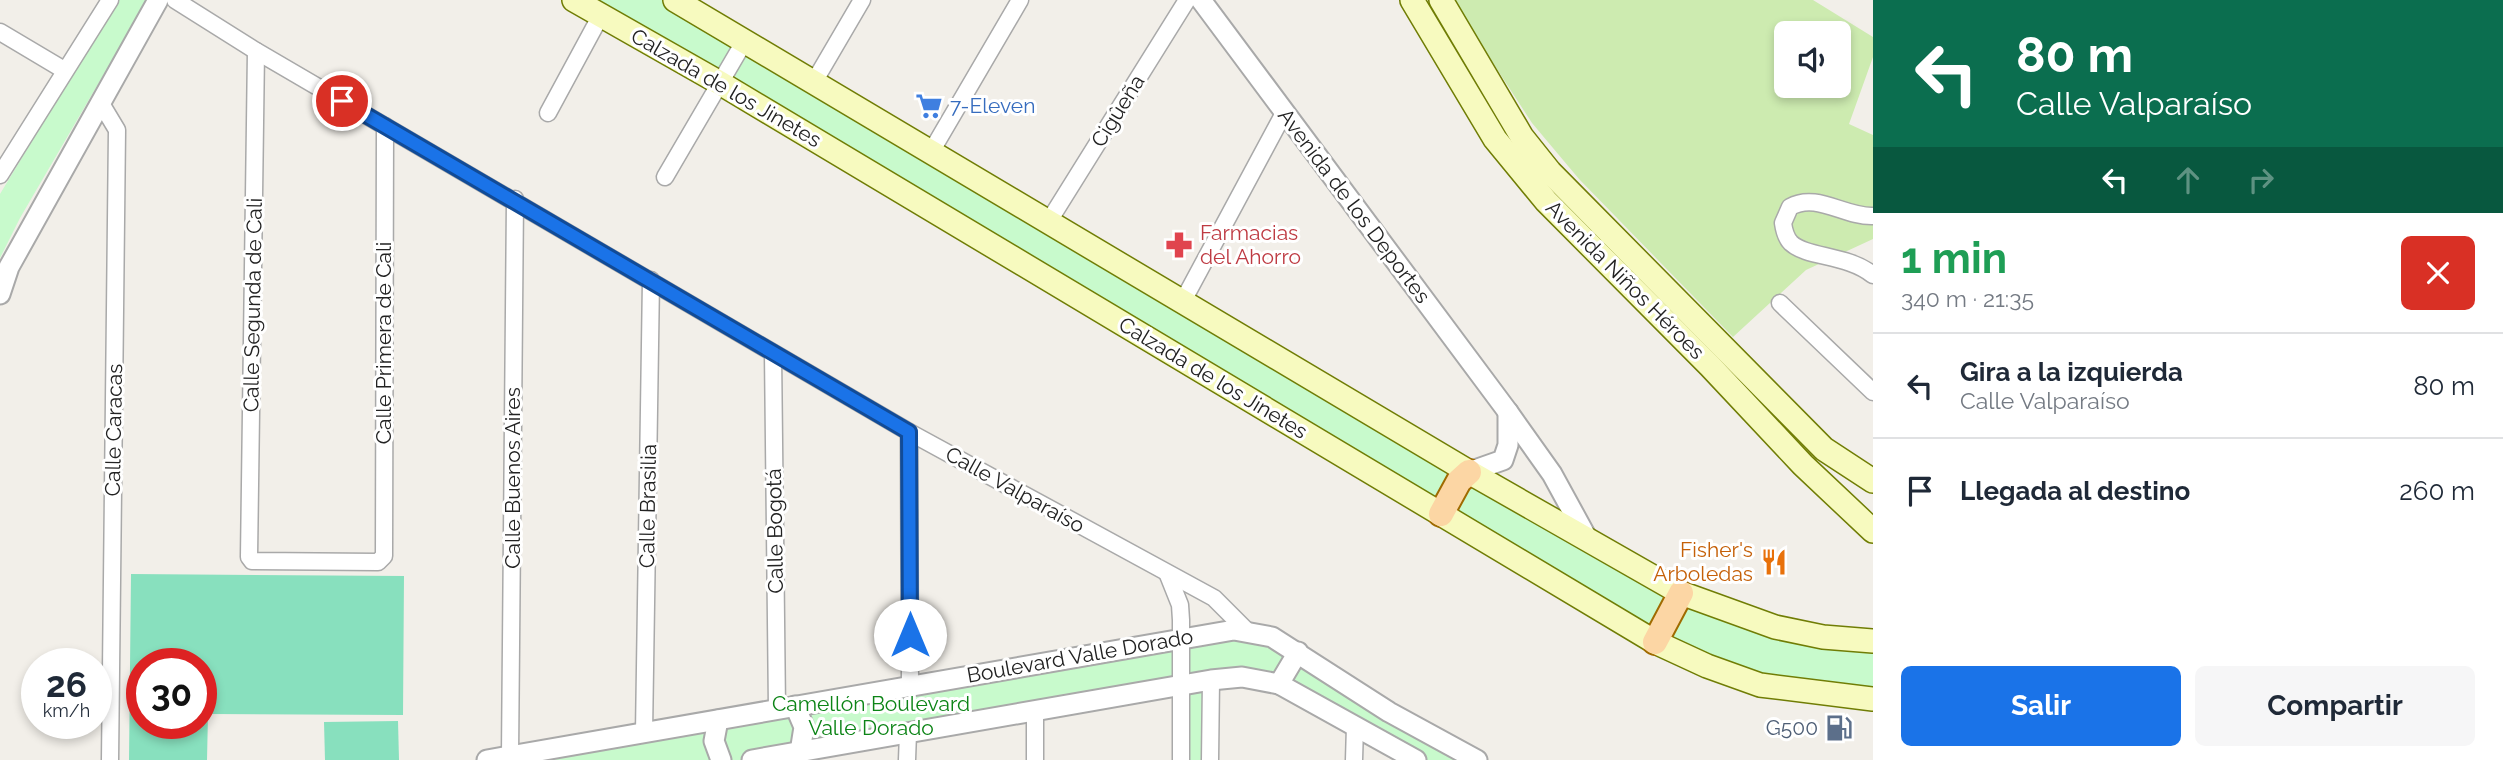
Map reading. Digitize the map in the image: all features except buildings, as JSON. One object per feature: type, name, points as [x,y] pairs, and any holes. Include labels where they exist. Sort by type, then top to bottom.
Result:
[{"type":"main road","name":"Calzada de los Jinetes","points":[[574,0],[720,83],[1655,642],[1707,666],[1760,685],[1873,699]]},
{"type":"main road","points":[[675,0],[705,8],[744,42],[1469,472],[1681,593],[1775,627],[1823,636],[1873,641]]},
{"type":"main road","name":"Avenida Niños Héroes","points":[[1412,0],[1495,139],[1546,201],[1710,366],[1803,465],[1873,531]]},
{"type":"main road","name":"Avenida Niños Héroes","points":[[1443,1],[1522,137],[1550,172],[1824,449],[1873,481]]},
{"type":"main road","points":[[1441,514],[1459,481],[1469,472]]},
{"type":"main road","points":[[1655,642],[1681,593]]},
{"type":"street","points":[[0,175],[110,0]]},
{"type":"street","points":[[0,294],[9,267],[102,105],[158,0]]},
{"type":"street","name":"Calle Valparaíso","points":[[175,0],[256,51],[909,432],[1214,598],[1247,631]]},
{"type":"street","points":[[814,82],[862,0]]},
{"type":"street","points":[[931,152],[1020,0]]},
{"type":"street","name":"Cigûeña","points":[[1049,221],[1187,0]]},
{"type":"street","name":"Avenida de los Deportes","points":[[1201,0],[1508,412],[1552,474],[1587,538]]},
{"type":"street","points":[[548,113],[601,15]]},
{"type":"street","points":[[0,32],[64,70]]},
{"type":"street","points":[[665,177],[744,42]]},
{"type":"street","name":"Calle Segunda de Cali","points":[[256,51],[250,560],[383,560]]},
{"type":"street","name":"Calle Caracas","points":[[102,105],[117,130],[110,760]]},
{"type":"street","points":[[1183,301],[1284,113]]},
{"type":"street","name":"Calle Primera de Cali","points":[[383,560],[385,126]]},
{"type":"street","name":"Calle Buenos Aires","points":[[510,756],[515,200]]},
{"type":"street","points":[[1873,216],[1857,215],[1809,201],[1790,207],[1783,223],[1786,237],[1797,247],[1847,260],[1873,275]]},
{"type":"street","name":"Calle Brasilia","points":[[644,733],[651,280]]},
{"type":"street","points":[[1780,303],[1873,392]]},
{"type":"street","name":"Calle Bogotá","points":[[774,353],[786,708]]},
{"type":"street","points":[[1469,472],[1503,460],[1508,444],[1508,412]]},
{"type":"street","points":[[909,432],[911,686]]},
{"type":"street","points":[[1168,575],[1180,605],[1183,684],[1181,760]]},
{"type":"street","name":"Boulevard Valle Dorado","points":[[487,760],[1180,638],[1247,631],[1272,637],[1389,712],[1477,760]]},
{"type":"street","points":[[1279,684],[1298,652]]},
{"type":"street","points":[[765,759],[1183,684],[1241,677],[1279,684],[1416,760]]},
{"type":"street","points":[[1210,760],[1211,680]]},
{"type":"street","points":[[786,708],[804,727],[800,751]]},
{"type":"street","points":[[1035,710],[1035,760]]},
{"type":"street","points":[[718,720],[714,741],[720,760]]},
{"type":"street","points":[[1354,760],[1355,726]]},
{"type":"street","points":[[907,760],[908,733]]},
{"type":"green space","points":[[117,0],[147,0],[20,218],[0,258],[0,194]]},
{"type":"green space","points":[[576,0],[668,0],[1678,596],[1873,644],[1873,697],[1766,685],[1655,640]]},
{"type":"green space","points":[[1452,0],[1813,0],[1847,21],[1774,21],[1774,98],[1851,98],[1851,23],[1873,37],[1873,57],[1849,124],[1873,135],[1873,239],[1806,270],[1733,337],[1579,179],[1532,123]]},
{"type":"green space","points":[[131,574],[404,576],[403,715],[217,714],[217,648],[130,648]]},
{"type":"green space","name":"Camellón Boulevard Valle Dorado","points":[[1248,632],[1474,760],[1420,760],[1257,676],[751,760],[487,760]]},
{"type":"green space","points":[[1211,686],[1210,760],[1182,760],[1183,691]]},
{"type":"green space","points":[[398,721],[399,760],[325,760],[324,722]]},
{"type":"green space","points":[[129,739],[207,739],[207,760],[129,760]]},
{"type":"place","name":"7-Eleven","points":[[929,106]]},
{"type":"place","name":"Farmacias del Ahorro","points":[[1179,245]]},
{"type":"place","name":"Fisher's Arboledas","points":[[1774,562]]},
{"type":"place","name":"G500","points":[[1839,728]]},
{"type":"route","points":[[342,101],[909,432],[910,635]]}]
